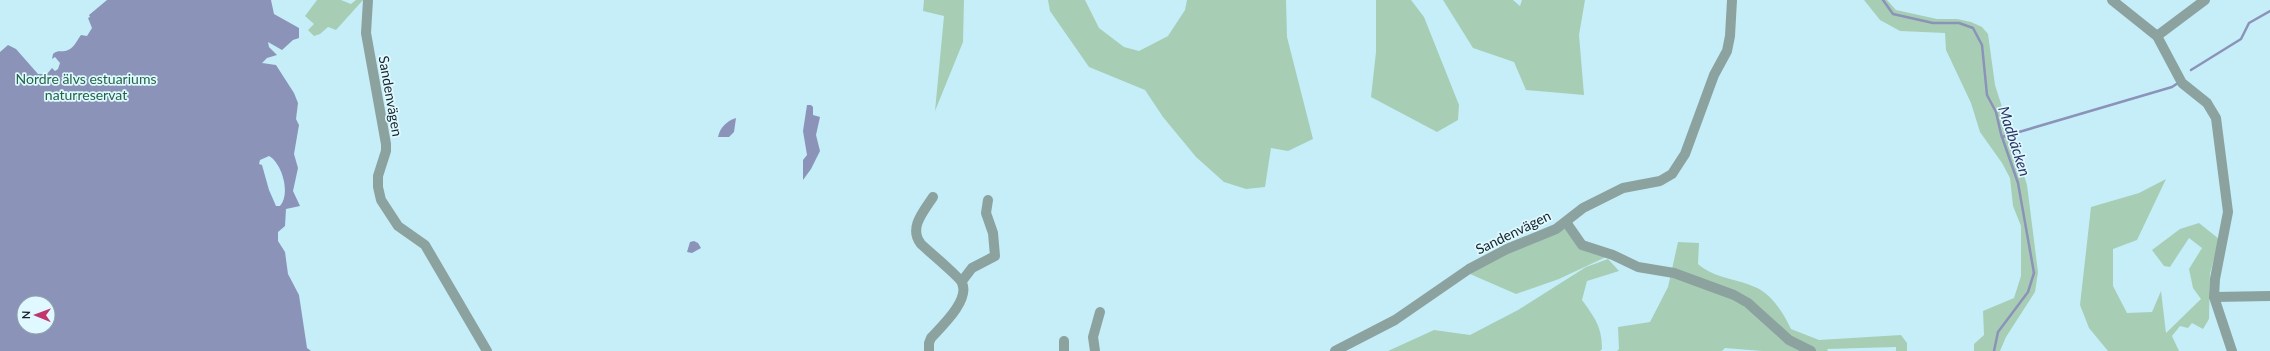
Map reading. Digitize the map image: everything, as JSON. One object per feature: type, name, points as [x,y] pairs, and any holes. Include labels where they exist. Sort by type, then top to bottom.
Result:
[{"type":"street","name":"Sandenvägen","points":[[368,0],[366,33],[386,144],[386,151],[378,176],[378,187],[381,200],[398,226],[425,245],[487,351]]},
{"type":"street","name":"Sandenvägen","points":[[1335,351],[1395,320],[1469,269],[1507,249],[1556,229],[1583,208],[1617,190],[1660,181],[1672,174],[1692,136],[1714,75],[1727,51],[1730,36],[1732,0]]},
{"type":"street","points":[[2112,0],[2156,36],[2182,83],[2208,103],[2216,118],[2228,212],[2215,279],[2214,297],[2232,351]]},
{"type":"street","points":[[2156,36],[2205,0]]},
{"type":"street","points":[[933,197],[919,220],[916,228],[916,237],[921,244],[962,281]]},
{"type":"street","points":[[929,351],[929,343],[932,338],[957,308],[963,297],[962,281],[972,268],[995,256],[993,233],[986,213],[988,200]]},
{"type":"street","points":[[1566,222],[1582,245],[1613,255],[1638,267],[1674,273],[1734,295],[1748,303],[1789,340],[1811,351]]},
{"type":"street","points":[[2214,297],[2270,296]]},
{"type":"street","points":[[1095,351],[1094,337],[1100,312]]},
{"type":"green space","points":[[317,0],[341,0],[351,4],[356,0],[363,0],[336,30],[328,27],[320,34],[314,36],[308,30],[314,24],[305,16]]},
{"type":"green space","points":[[924,0],[964,0],[963,42],[935,111],[944,16],[923,11]]},
{"type":"green space","points":[[1048,0],[1085,0],[1099,28],[1124,47],[1139,51],[1168,36],[1185,10],[1187,0],[1286,0],[1287,37],[1313,139],[1288,151],[1271,148],[1265,187],[1246,189],[1224,182],[1196,157],[1163,117],[1145,90],[1089,67],[1050,11]]},
{"type":"green space","points":[[1376,0],[1411,0],[1424,17],[1459,105],[1458,120],[1437,132],[1371,97],[1376,52]]},
{"type":"green space","points":[[1443,0],[1513,0],[1520,6],[1522,0],[1585,0],[1579,35],[1584,95],[1526,90],[1514,62],[1473,48]]},
{"type":"green space","points":[[1864,0],[1887,0],[1896,10],[1937,19],[1957,19],[1971,22],[1982,27],[1988,34],[1995,85],[2027,185],[2038,272],[2035,292],[2006,337],[2000,351],[1974,351],[1974,344],[1984,335],[1983,311],[2014,298],[2021,276],[2021,226],[2013,206],[2010,178],[2002,163],[1980,132],[1971,103],[1946,50],[1945,33],[1900,31],[1880,20]]},
{"type":"green space","points":[[2166,179],[2137,240],[2113,249],[2113,286],[2127,313],[2152,312],[2161,291],[2166,333],[2201,299],[2193,288],[2189,269],[2202,248],[2189,238],[2170,267],[2164,266],[2152,250],[2180,229],[2199,223],[2219,239],[2210,274],[2209,319],[2203,329],[2192,323],[2188,328],[2180,326],[2172,336],[2179,351],[2108,351],[2089,328],[2080,305],[2091,207],[2139,193]]},
{"type":"green space","points":[[1562,229],[1567,229],[1608,256],[1559,279],[1516,294],[1470,274],[1487,263]]},
{"type":"green space","points":[[1678,242],[1699,243],[1698,264],[1712,273],[1748,284],[1767,294],[1777,305],[1791,329],[1819,340],[1901,335],[1907,343],[1907,351],[1896,351],[1896,347],[1827,349],[1828,351],[1762,351],[1725,348],[1722,351],[1617,351],[1619,349],[1618,327],[1650,322],[1668,287]]},
{"type":"green space","points":[[1608,259],[1619,271],[1587,281],[1582,300],[1597,323],[1602,341],[1602,349],[1600,351],[1388,351],[1434,330],[1470,335],[1518,310],[1586,267]]},
{"type":"water","points":[[107,0],[271,0],[274,14],[299,28],[299,38],[293,40],[282,50],[268,42],[269,47],[277,55],[267,58],[262,63],[276,65],[294,93],[298,103],[296,119],[299,125],[294,154],[298,168],[293,191],[300,206],[286,209],[285,226],[278,232],[278,241],[285,252],[288,274],[299,295],[307,348],[311,351],[0,351],[0,52],[8,45],[16,49],[38,74],[47,74],[52,68],[55,71],[58,69],[60,63],[55,57],[52,59],[53,54],[70,49],[74,46],[81,35],[87,36],[92,28],[88,18],[90,17],[89,15]],"holes":[[[269,156],[278,165],[284,179],[285,194],[280,206],[276,206],[269,190],[262,165],[259,164],[260,160]]]},
{"type":"water","points":[[807,105],[811,105],[813,107],[813,115],[820,117],[816,135],[820,151],[811,169],[803,180],[803,160],[807,155],[803,131]]},
{"type":"water","points":[[736,118],[734,132],[729,137],[718,137],[720,130],[724,125]]},
{"type":"water","points":[[694,241],[698,243],[701,248],[692,253],[687,252],[690,242]]},
{"type":"waterway","name":"Madbäcken","points":[[1883,0],[1893,14],[1933,23],[1959,23],[1973,28],[1982,45],[1987,95],[1996,112],[2001,134],[2018,183],[2034,273],[2028,292],[1998,332],[1994,351]]},
{"type":"waterway","points":[[2191,70],[2241,39],[2249,23],[2270,11]]},
{"type":"waterway","points":[[2002,137],[2172,87],[2178,83]]},
{"type":"park label","name":"Nordre älvs estuariums naturreservat","points":[[86,86]]}]
